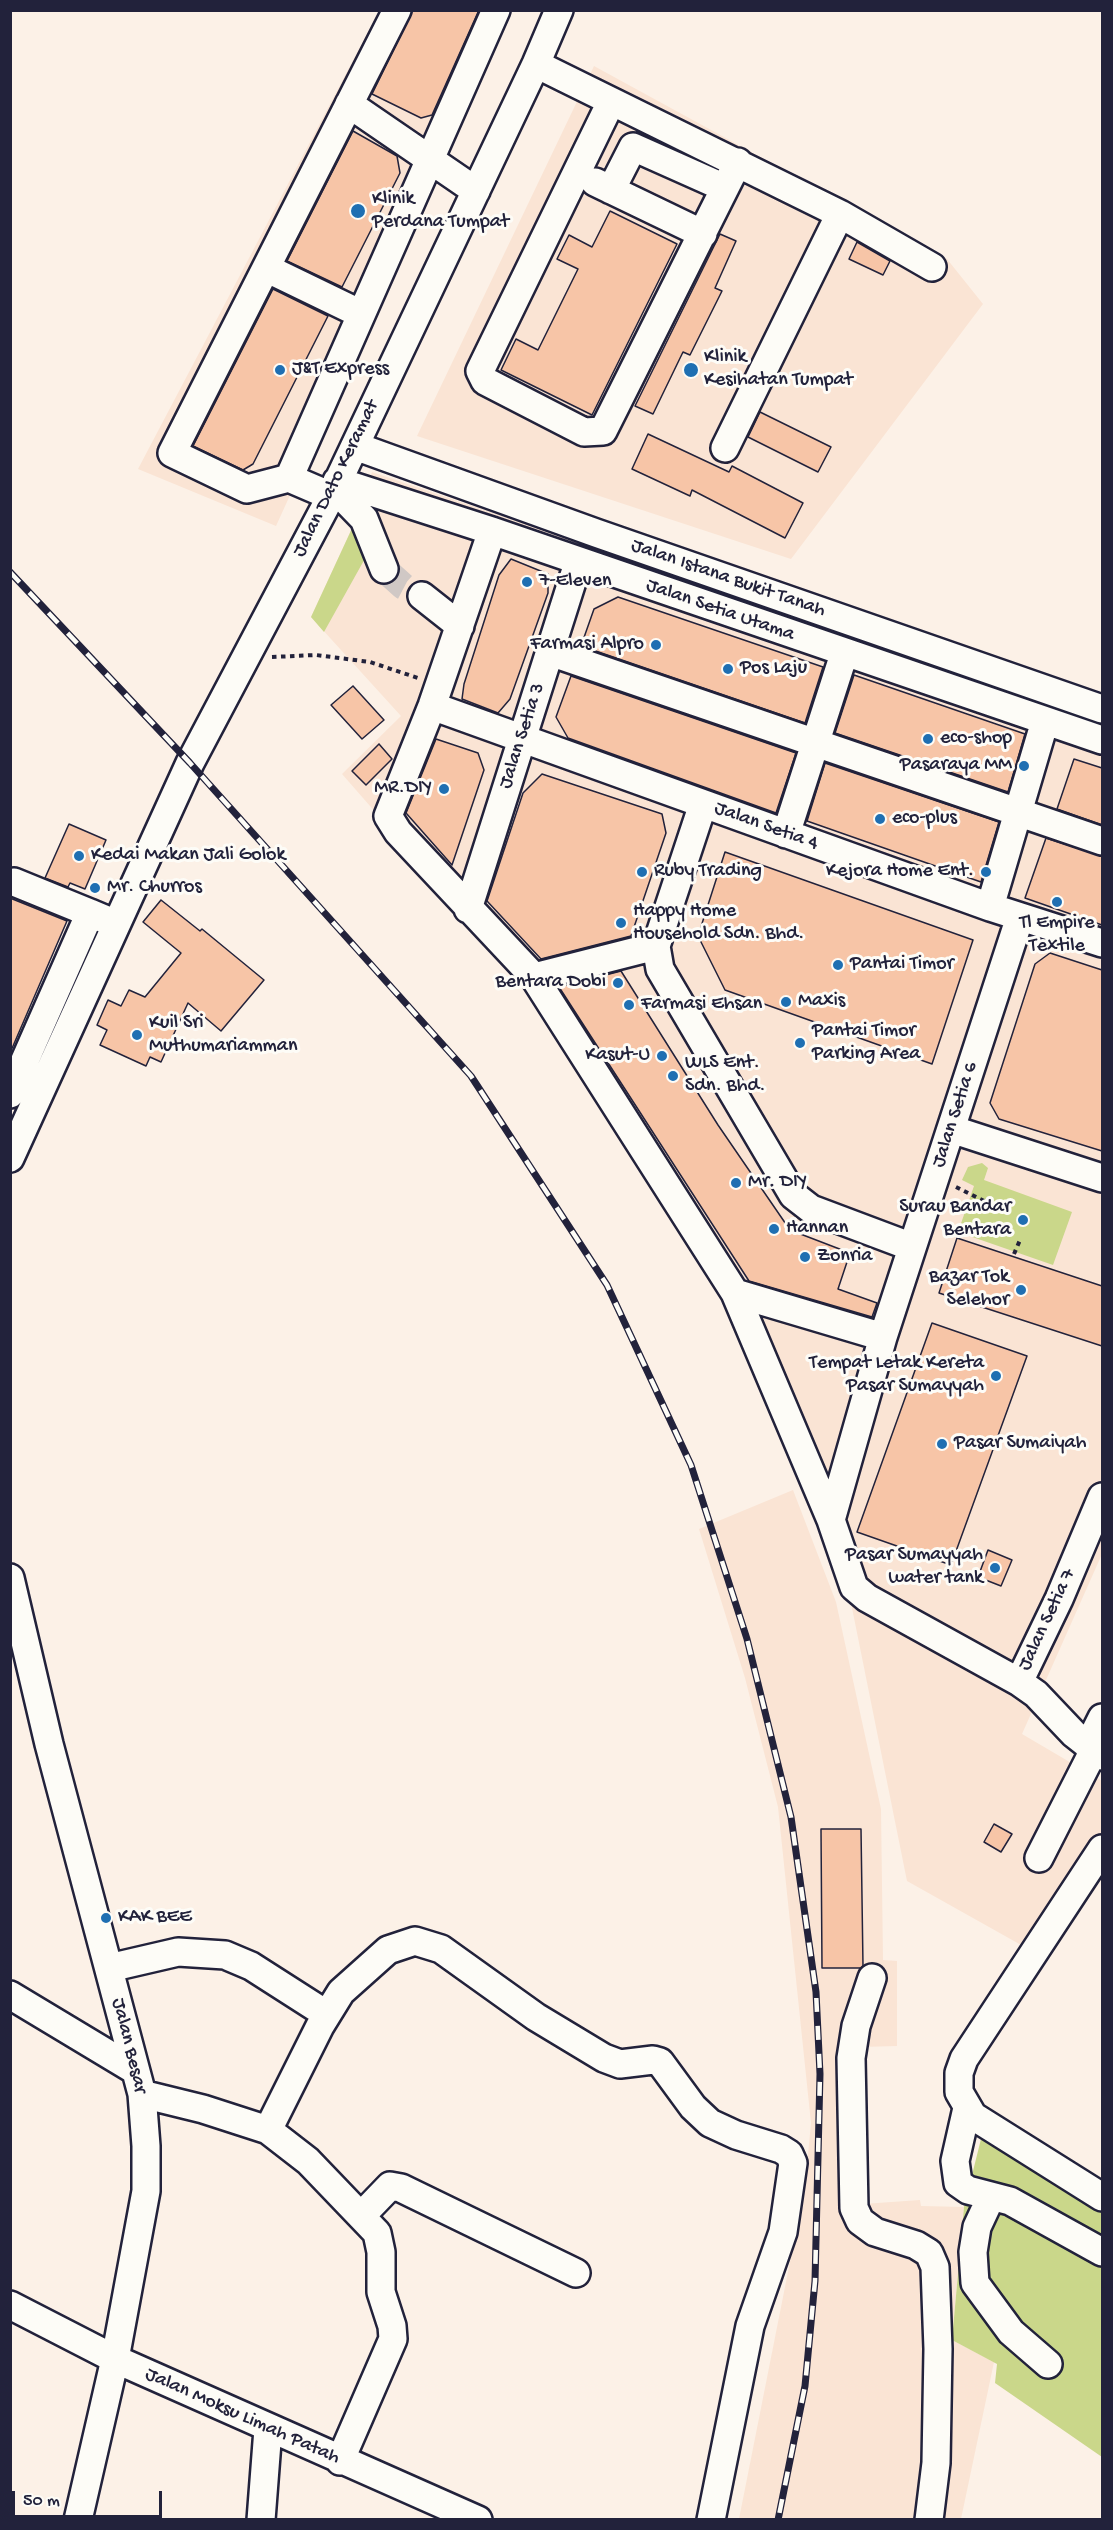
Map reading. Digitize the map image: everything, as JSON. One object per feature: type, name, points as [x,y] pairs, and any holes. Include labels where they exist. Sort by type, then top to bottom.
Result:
[{"type":"street","points":[[398,10],[172,453],[247,489],[288,478],[496,10]]},
{"type":"street","name":"Jalan Dato Keramat","points":[[10,1158],[21,1108],[116,924],[190,763],[334,489],[536,64],[559,10]]},
{"type":"street","points":[[536,64],[840,214],[932,267]]},
{"type":"street","points":[[611,102],[578,174],[480,370],[485,381],[584,432],[603,431],[738,162]]},
{"type":"street","points":[[349,104],[476,191]]},
{"type":"street","points":[[611,190],[633,147],[725,188]]},
{"type":"street","points":[[578,174],[703,234]]},
{"type":"street","points":[[725,448],[840,214]]},
{"type":"street","points":[[266,268],[361,314]]},
{"type":"street","name":"Jalan Istana Bukit Tanah","points":[[354,446],[617,541],[1102,709]]},
{"type":"street","name":"Jalan Setia Utama","points":[[288,478],[492,531],[578,563],[1102,740]]},
{"type":"street","points":[[334,489],[364,519],[384,569]]},
{"type":"street","points":[[492,531],[435,696],[388,816],[398,832],[534,977],[735,1293],[831,1520]]},
{"type":"street","name":"Jalan Setia 3","points":[[468,909],[578,563]]},
{"type":"street","points":[[422,596],[460,626]]},
{"type":"street","points":[[550,652],[1102,841]]},
{"type":"street","points":[[786,834],[844,654]]},
{"type":"street","name":"Jalan Setia 4","points":[[435,696],[522,739],[990,907],[1102,943]]},
{"type":"street","points":[[990,907],[1045,721]]},
{"type":"street","points":[[703,804],[656,946],[660,969],[793,1194],[811,1209],[912,1247]]},
{"type":"street","points":[[14,882],[116,924]]},
{"type":"street","points":[[10,1095],[90,913]]},
{"type":"street","name":"Jalan Setia 6","points":[[831,1520],[883,1337],[1020,917]]},
{"type":"street","points":[[534,977],[656,946]]},
{"type":"street","points":[[951,1129],[1102,1178]]},
{"type":"street","points":[[735,1293],[883,1337]]},
{"type":"street","name":"Jalan Setia 7","points":[[831,1520],[854,1587],[867,1598],[1018,1682],[1059,1599],[1102,1497]]},
{"type":"street","name":"Jalan Besar","points":[[10,1578],[49,1744],[138,2081],[146,2146],[146,2191],[114,2359],[78,2520]]},
{"type":"street","points":[[1018,1682],[1036,1694],[1095,1751]]},
{"type":"street","points":[[1037,1857],[1095,1751],[1102,1718]]},
{"type":"street","points":[[1102,1849],[964,2060],[958,2073],[959,2092],[967,2108],[988,2126],[1102,2198]]},
{"type":"street","points":[[268,2130],[326,2014],[341,1992],[388,1950],[415,1941],[441,1949],[536,2016],[604,2058],[620,2064],[653,2060],[660,2062],[693,2108],[710,2123],[789,2154],[793,2163],[783,2232],[750,2326],[711,2520]]},
{"type":"street","points":[[109,1968],[178,1952],[225,1955],[250,1966],[326,2014]]},
{"type":"street","points":[[872,1978],[856,2026],[850,2058],[854,2208],[860,2221],[875,2232],[916,2245],[929,2253],[935,2267],[938,2349],[936,2463],[929,2520]]},
{"type":"street","points":[[10,1995],[138,2081],[203,2109],[268,2130],[308,2162],[377,2233],[380,2242],[381,2292],[394,2333],[340,2461]]},
{"type":"street","points":[[967,2108],[955,2161],[958,2183],[963,2188],[1010,2201],[1032,2211],[1102,2252]]},
{"type":"street","points":[[362,2215],[390,2186],[401,2188],[576,2273]]},
{"type":"street","points":[[991,2197],[977,2227],[974,2253],[975,2283],[1011,2332],[1047,2364]]},
{"type":"street","name":"Jalan Moksu Limah Patah","points":[[10,2305],[114,2359],[340,2461],[478,2520]]},
{"type":"street","points":[[261,2520],[268,2428]]},
{"type":"path","points":[[243,664],[263,657],[316,655],[370,662],[435,696]]},
{"type":"path","points":[[936,1176],[1004,1211]]},
{"type":"path","points":[[1014,1254],[1020,1240]]},
{"type":"shaded area","points":[[379,11],[510,11],[276,526],[138,469]]},
{"type":"shaded area","name":"Klinik Kesihatan Tumpat","points":[[594,66],[947,259],[983,304],[791,559],[417,436]]},
{"type":"shaded area","points":[[372,472],[1102,719],[1102,1554],[1022,1734],[1102,1781],[1102,1832],[1030,1950],[907,1881],[851,1603],[816,1512],[728,1305],[517,974],[342,774],[401,716],[311,617],[354,524]]},
{"type":"shaded area","points":[[793,1490],[836,1602],[881,1809],[883,1960],[897,1961],[897,2046],[861,2047],[863,2204],[920,2200],[921,2206],[964,2207],[952,2340],[994,2362],[961,2519],[739,2519],[805,2186],[811,2123],[778,1807],[745,1678],[699,1529]]},
{"type":"green space","points":[[354,524],[377,537],[324,632],[311,617]]},
{"type":"green space","points":[[982,1163],[988,1168],[984,1180],[1072,1212],[1053,1265],[958,1232],[974,1186],[962,1180],[968,1167]]},
{"type":"green space","points":[[983,2131],[1102,2205],[1102,2457],[995,2383],[997,2364],[952,2340],[964,2207]]},
{"type":"building","points":[[413,10],[479,10],[432,115],[421,118],[372,94]]},
{"type":"building","points":[[353,131],[397,156],[400,173],[342,287],[287,261]]},
{"type":"building","points":[[610,211],[677,244],[592,415],[501,370],[516,339],[538,350],[578,269],[557,259],[569,235],[592,247]]},
{"type":"building","points":[[720,234],[736,241],[715,288],[722,291],[690,355],[683,352],[653,414],[635,406]]},
{"type":"building","points":[[857,242],[890,261],[883,275],[849,259]]},
{"type":"building","points":[[273,289],[328,316],[253,464],[243,470],[193,446]]},
{"type":"building","points":[[760,412],[831,447],[818,472],[748,437]]},
{"type":"building","points":[[648,434],[729,472],[732,466],[803,503],[785,538],[692,490],[690,496],[632,469]]},
{"type":"building","points":[[511,559],[548,574],[548,593],[510,699],[498,713],[462,699],[464,684],[499,575]]},
{"type":"building","points":[[618,597],[823,667],[805,723],[581,646],[594,609]]},
{"type":"building","points":[[854,675],[1025,734],[1008,792],[835,733]]},
{"type":"building","points":[[571,676],[796,753],[776,813],[568,738],[556,717]]},
{"type":"building","points":[[353,686],[384,720],[362,739],[331,705]]},
{"type":"building","name":"MR.DIY","points":[[436,739],[478,753],[484,770],[452,865],[406,813]]},
{"type":"building","points":[[379,744],[392,759],[366,785],[352,771]]},
{"type":"building","points":[[1074,759],[1102,768],[1102,825],[1057,809]]},
{"type":"building","points":[[825,763],[999,822],[981,882],[807,821]]},
{"type":"building","points":[[542,774],[662,814],[666,833],[631,936],[541,959],[487,901],[523,793]]},
{"type":"building","points":[[69,824],[106,840],[85,889],[70,883],[68,887],[45,878]]},
{"type":"building","points":[[1046,838],[1102,856],[1102,925],[1025,898]]},
{"type":"building","name":"Pantai Timor","points":[[725,852],[973,940],[932,1064],[725,990],[698,936]]},
{"type":"building","points":[[10,898],[67,921],[10,1053]]},
{"type":"building","points":[[161,900],[200,931],[202,929],[264,980],[221,1031],[188,1003],[161,1062],[150,1057],[146,1066],[100,1045],[107,1030],[97,1025],[108,1000],[121,1006],[129,990],[145,997],[181,953],[143,922]]},
{"type":"building","points":[[1050,953],[1102,970],[1102,1151],[999,1119],[990,1103],[1035,964]]},
{"type":"building","points":[[621,971],[718,1125],[790,1230],[850,1253],[838,1289],[877,1303],[872,1317],[749,1281],[559,987]]},
{"type":"building","name":"Bazar Tok Selehor","points":[[957,1238],[1102,1286],[1102,1346],[939,1293]]},
{"type":"building","name":"Pasar Sumaiyah","points":[[932,1323],[1027,1356],[951,1565],[857,1532]]},
{"type":"building","name":"Pasar Sumayyah water tank","points":[[988,1550],[1012,1560],[1001,1586],[978,1577]]},
{"type":"building","points":[[994,1824],[1012,1834],[1001,1852],[984,1842]]},
{"type":"building","points":[[821,1829],[861,1829],[863,1966],[861,1968],[822,1968]]},
{"type":"tunnel","points":[[384,569],[403,586],[422,596]]},
{"type":"railway","points":[[10,572],[190,763],[471,1076],[607,1285],[691,1465],[747,1639],[791,1817],[816,1992],[820,2074],[815,2281],[805,2386],[778,2520]]},
{"type":"place","name":"Klinik Perdana Tumpat","points":[[358,211]]},
{"type":"place","name":"J&T Express","points":[[280,370]]},
{"type":"place","name":"Klinik Kesihatan Tumpat","points":[[691,370]]},
{"type":"place","name":"7-Eleven","points":[[527,582]]},
{"type":"place","name":"Farmasi Alpro","points":[[656,645]]},
{"type":"place","name":"Pos Laju","points":[[728,669]]},
{"type":"place","name":"eco-shop","points":[[928,739]]},
{"type":"place","name":"Pasaraya MM","points":[[1024,766]]},
{"type":"place","name":"MR.DIY","points":[[444,789]]},
{"type":"place","name":"eco-plus","points":[[880,819]]},
{"type":"place","name":"Kedai Makan Jali Golok","points":[[79,856]]},
{"type":"place","name":"Ruby Trading","points":[[642,872]]},
{"type":"place","name":"Kejora Home Ent.","points":[[986,872]]},
{"type":"place","name":"Mr. Churros","points":[[95,888]]},
{"type":"place","name":"Tl Empire Textile","points":[[1057,902]]},
{"type":"place","name":"Happy Home Household Sdn. Bhd.","points":[[621,923]]},
{"type":"place","name":"Pantai Timor","points":[[838,965]]},
{"type":"place","name":"Bentara Dobi","points":[[618,983]]},
{"type":"place","name":"Maxis","points":[[786,1002]]},
{"type":"place","name":"Farmasi Ehsan","points":[[629,1005]]},
{"type":"place","name":"Kuil Sri Muthumariamman","points":[[137,1035]]},
{"type":"place","name":"Pantai Timor Parking Area","points":[[800,1043]]},
{"type":"place","name":"Kasut-U","points":[[662,1056]]},
{"type":"place","name":"WLS Ent. Sdn. Bhd.","points":[[673,1076]]},
{"type":"place","name":"Mr. DIY","points":[[736,1183]]},
{"type":"place","name":"Surau Bandar Bentara","points":[[1023,1220]]},
{"type":"place","name":"Hannan","points":[[774,1229]]},
{"type":"place","name":"Zonria","points":[[805,1257]]},
{"type":"place","name":"Bazar Tok Selehor","points":[[1021,1290]]},
{"type":"place","name":"Tempat Letak Kereta Pasar Sumayyah","points":[[996,1376]]},
{"type":"place","name":"Pasar Sumaiyah","points":[[942,1444]]},
{"type":"place","name":"Pasar Sumayyah water tank","points":[[995,1568]]},
{"type":"place","name":"KAK BEE","points":[[106,1918]]}]
